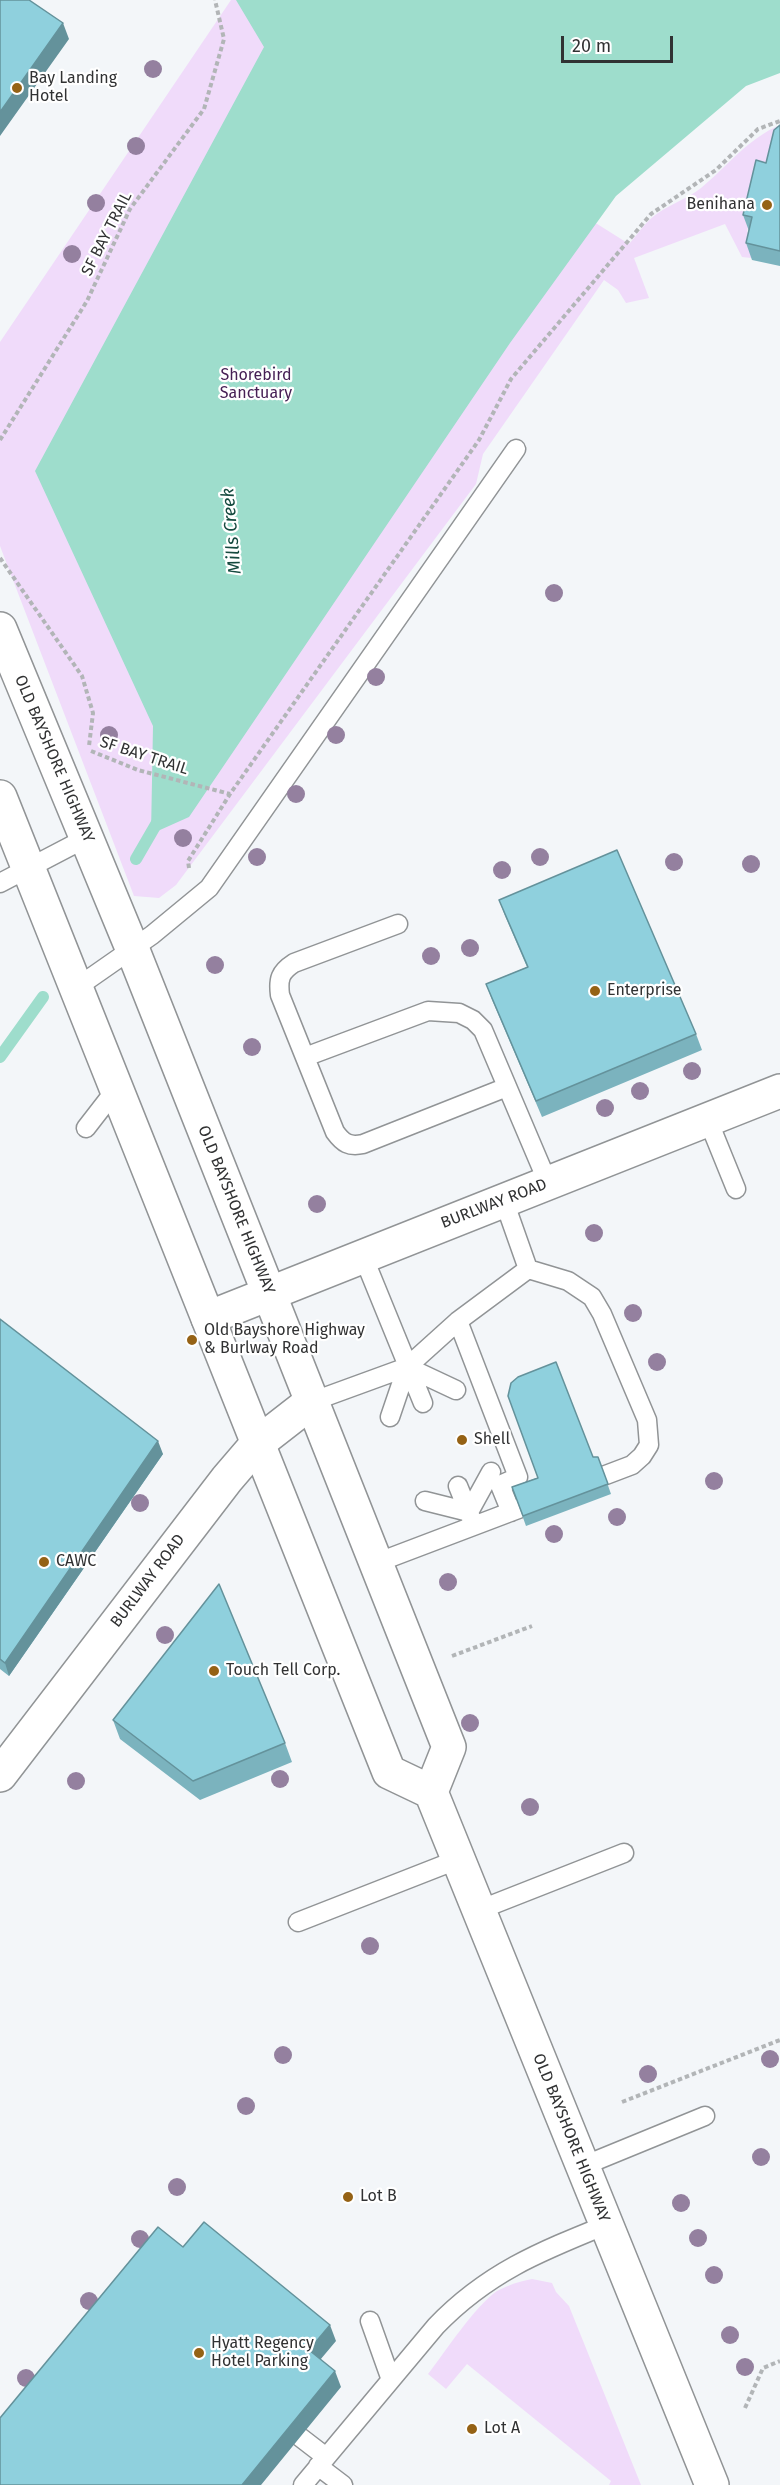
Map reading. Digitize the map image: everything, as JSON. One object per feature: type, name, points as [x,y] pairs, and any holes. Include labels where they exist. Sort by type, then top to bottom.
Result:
[{"type":"main road","name":"OLD BAYSHORE HIGHWAY","points":[[0,629],[88,837],[449,1747],[431,1792],[712,2485]]},
{"type":"main road","points":[[0,797],[389,1772],[431,1792]]},
{"type":"main road","name":"BURLWAY ROAD","points":[[208,1318],[780,1091]]},
{"type":"main road","name":"BURLWAY ROAD","points":[[0,1775],[227,1479],[257,1444],[311,1402]]},
{"type":"lane","points":[[76,988],[152,934],[209,888],[516,449]]},
{"type":"lane","points":[[0,883],[88,837]]},
{"type":"lane","points":[[398,924],[294,963],[284,969],[279,976],[280,995],[335,1132],[346,1144],[354,1146],[507,1087]]},
{"type":"lane","points":[[305,1057],[428,1011],[443,1010],[459,1013],[473,1020],[483,1030],[548,1183]]},
{"type":"lane","points":[[86,1128],[117,1088]]},
{"type":"lane","points":[[708,1120],[736,1189]]},
{"type":"lane","points":[[504,1201],[528,1269]]},
{"type":"lane","points":[[363,1256],[423,1404]]},
{"type":"lane","points":[[311,1402],[407,1366],[458,1322],[528,1269]]},
{"type":"lane","points":[[376,1563],[472,1519],[519,1509],[632,1465],[649,1445],[647,1420],[602,1314],[592,1297],[568,1281],[528,1269]]},
{"type":"lane","points":[[458,1322],[518,1477],[500,1485],[519,1509]]},
{"type":"lane","points":[[407,1366],[456,1390]]},
{"type":"lane","points":[[390,1417],[407,1366]]},
{"type":"lane","points":[[472,1519],[491,1472]]},
{"type":"lane","points":[[458,1486],[472,1519]]},
{"type":"lane","points":[[425,1501],[472,1519]]},
{"type":"lane","points":[[479,1910],[624,1853]]},
{"type":"lane","points":[[298,1922],[459,1859]]},
{"type":"lane","points":[[583,2166],[705,2116]]},
{"type":"lane","points":[[303,2485],[436,2326],[478,2288],[523,2261],[606,2225]]},
{"type":"lane","points":[[370,2321],[391,2380]]},
{"type":"lane","points":[[300,2437],[343,2485]]},
{"type":"path","name":"SF BAY TRAIL","points":[[0,440],[87,302],[130,209],[204,109],[224,39],[215,0]]},
{"type":"path","name":"SF BAY TRAIL","points":[[0,558],[82,676],[93,713],[88,750],[138,770],[230,794],[188,861],[190,871]]},
{"type":"path","points":[[446,1659],[532,1626]]},
{"type":"path","points":[[622,2102],[780,2040]]},
{"type":"path","points":[[745,2408],[763,2368],[780,2361]]},
{"type":"green space","name":"Shorebird Sanctuary","points":[[231,0],[241,0],[629,244],[654,216],[701,188],[748,145],[780,125],[780,144],[760,175],[747,232],[756,234],[751,258],[742,257],[725,224],[634,258],[649,298],[626,303],[618,290],[604,280],[483,454],[476,484],[176,885],[159,898],[134,896],[0,546],[0,342]]},
{"type":"green space","points":[[532,2279],[552,2283],[556,2292],[569,2306],[641,2485],[609,2485],[611,2481],[467,2364],[446,2389],[428,2374],[488,2298],[505,2287]]},
{"type":"water","name":"Shorebird Sanctuary","points":[[236,0],[780,0],[780,73],[746,86],[616,196],[510,343],[189,817],[151,834],[153,726],[35,471],[264,47]]},
{"type":"building","name":"Bay Landing Hotel","points":[[0,0],[29,0],[63,23],[0,112]]},
{"type":"building","name":"Benihana","points":[[780,125],[780,251],[746,243],[752,217],[743,215],[756,160],[766,163],[774,130]]},
{"type":"building","name":"Enterprise","points":[[617,850],[696,1034],[536,1101],[486,984],[528,967],[499,900]]},
{"type":"building","name":"CAWC","points":[[0,1319],[158,1441],[5,1663],[0,1659]]},
{"type":"building","points":[[556,1362],[593,1457],[598,1457],[608,1484],[523,1516],[512,1487],[538,1478],[508,1396],[511,1383],[518,1377]]},
{"type":"building","name":"Touch Tell Corp.","points":[[219,1584],[285,1743],[193,1781],[113,1720]]},
{"type":"building","name":"Hyatt Regency Hotel Parking","points":[[204,2222],[330,2325],[309,2350],[335,2371],[242,2485],[0,2485],[0,2418],[158,2227],[183,2247]]},
{"type":"waterway","name":"Mills Creek","points":[[136,859],[158,821]]},
{"type":"waterway","name":"Mills Creek","points":[[0,1057],[43,997]]},
{"type":"place","name":"Bay Landing Hotel","points":[[17,88]]},
{"type":"place","name":"Benihana","points":[[767,205]]},
{"type":"place","name":"Enterprise","points":[[595,991]]},
{"type":"place","name":"Old Bayshore Highway & Burlway Road","points":[[192,1340]]},
{"type":"place","name":"Shell","points":[[462,1440]]},
{"type":"place","name":"CAWC","points":[[44,1562]]},
{"type":"place","name":"Touch Tell Corp.","points":[[214,1671]]},
{"type":"place","name":"Lot B","points":[[348,2197]]},
{"type":"place","name":"Hyatt Regency Hotel Parking","points":[[199,2353]]},
{"type":"place","name":"Lot A","points":[[472,2429]]}]
